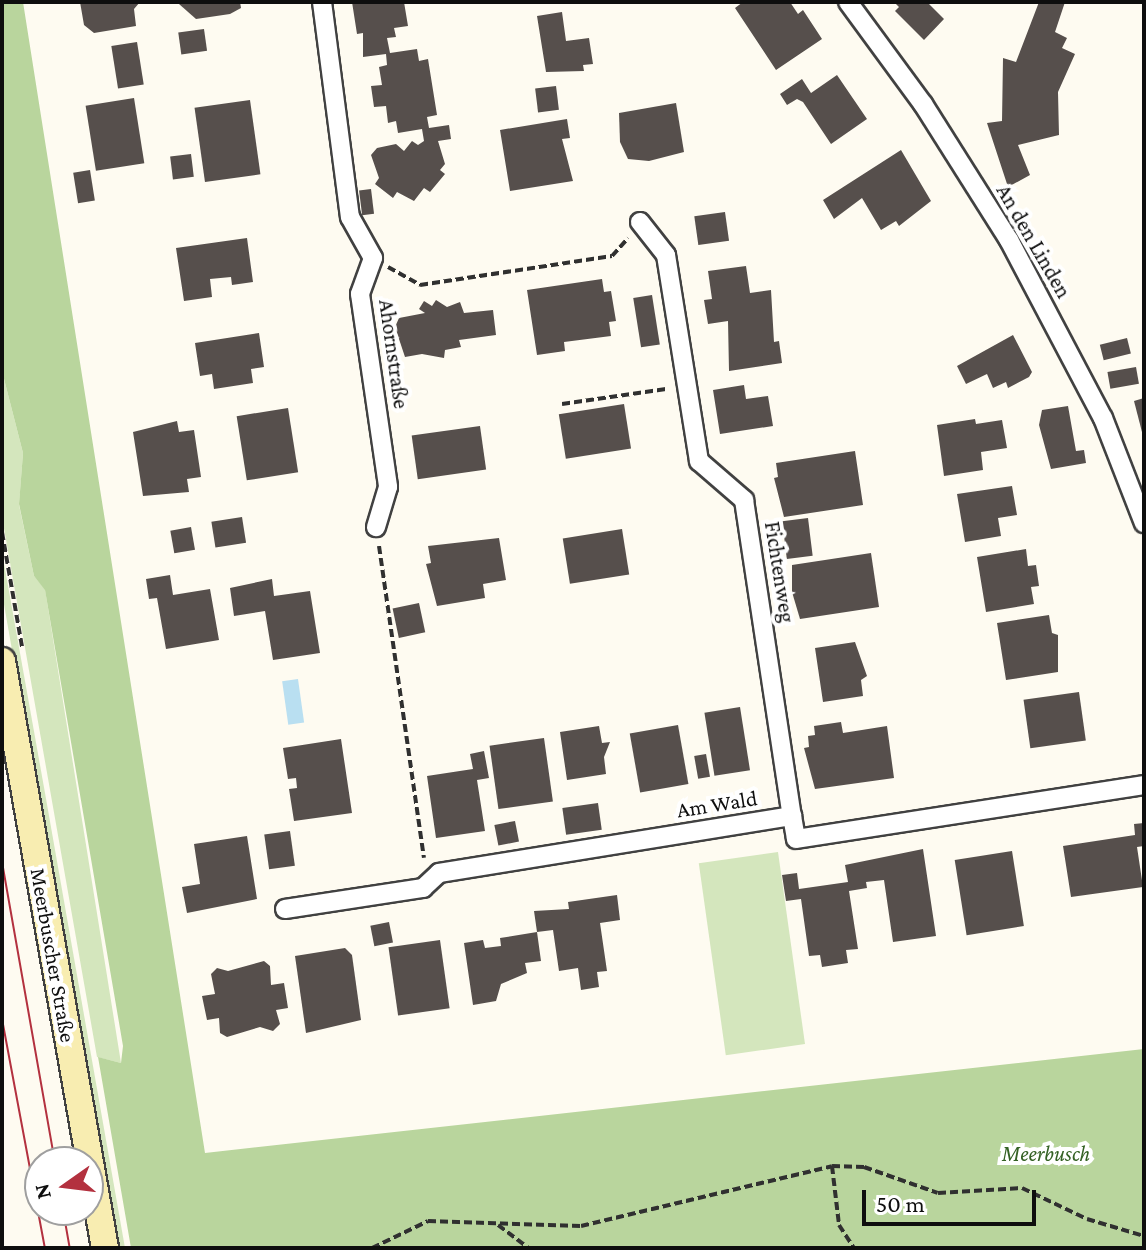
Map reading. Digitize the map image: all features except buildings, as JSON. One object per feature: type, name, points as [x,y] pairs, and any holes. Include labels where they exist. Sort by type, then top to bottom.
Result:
[{"type":"main road","name":"Meerbuscher Straße","points":[[2,661],[105,1248]]},
{"type":"street","points":[[322,2],[350,217],[373,258]]},
{"type":"street","name":"An den Linden","points":[[848,2],[923,104],[1009,240],[1103,418],[1144,523]]},
{"type":"street","name":"Fichtenweg","points":[[640,222],[666,255],[699,461],[744,500],[792,816]]},
{"type":"street","name":"Ahornstraße","points":[[373,258],[360,294],[388,487],[376,527]]},
{"type":"street","points":[[792,816],[796,839],[1144,785]]},
{"type":"street","name":"Am Wald","points":[[285,909],[423,888],[439,873],[792,816]]},
{"type":"path","points":[[373,258],[420,285],[612,256],[640,222]]},
{"type":"path","points":[[562,404],[687,386]]},
{"type":"path","points":[[376,527],[425,862],[439,873]]},
{"type":"path","points":[[832,1166],[839,1225],[854,1248]]},
{"type":"path","points":[[372,1248],[428,1221],[581,1226],[832,1166],[864,1167],[938,1193],[1022,1188],[1087,1219],[1144,1236]]},
{"type":"path","points":[[496,1224],[528,1248]]},
{"type":"green space","name":"Meerbusch","points":[[2,2],[23,2],[205,1153],[1144,1049],[1144,1248],[131,1248],[98,1057],[121,1063],[123,1046],[45,590],[34,576],[19,504],[23,453],[2,371]]},
{"type":"green space","points":[[2,371],[23,453],[19,505],[34,576],[45,589],[121,1063],[97,1057],[2,517]]},
{"type":"green space","points":[[2,552],[125,1248],[117,1248],[104,1174],[104,1146],[99,1146],[2,593]]},
{"type":"green space","points":[[778,852],[805,1044],[726,1055],[699,863]]},
{"type":"water","points":[[298,679],[304,723],[288,725],[282,681]]},
{"type":"tram line","points":[[2,862],[52,1146]]},
{"type":"tram line","points":[[2,1019],[45,1248]]},
{"type":"tram line","points":[[66,1226],[70,1248]]}]
